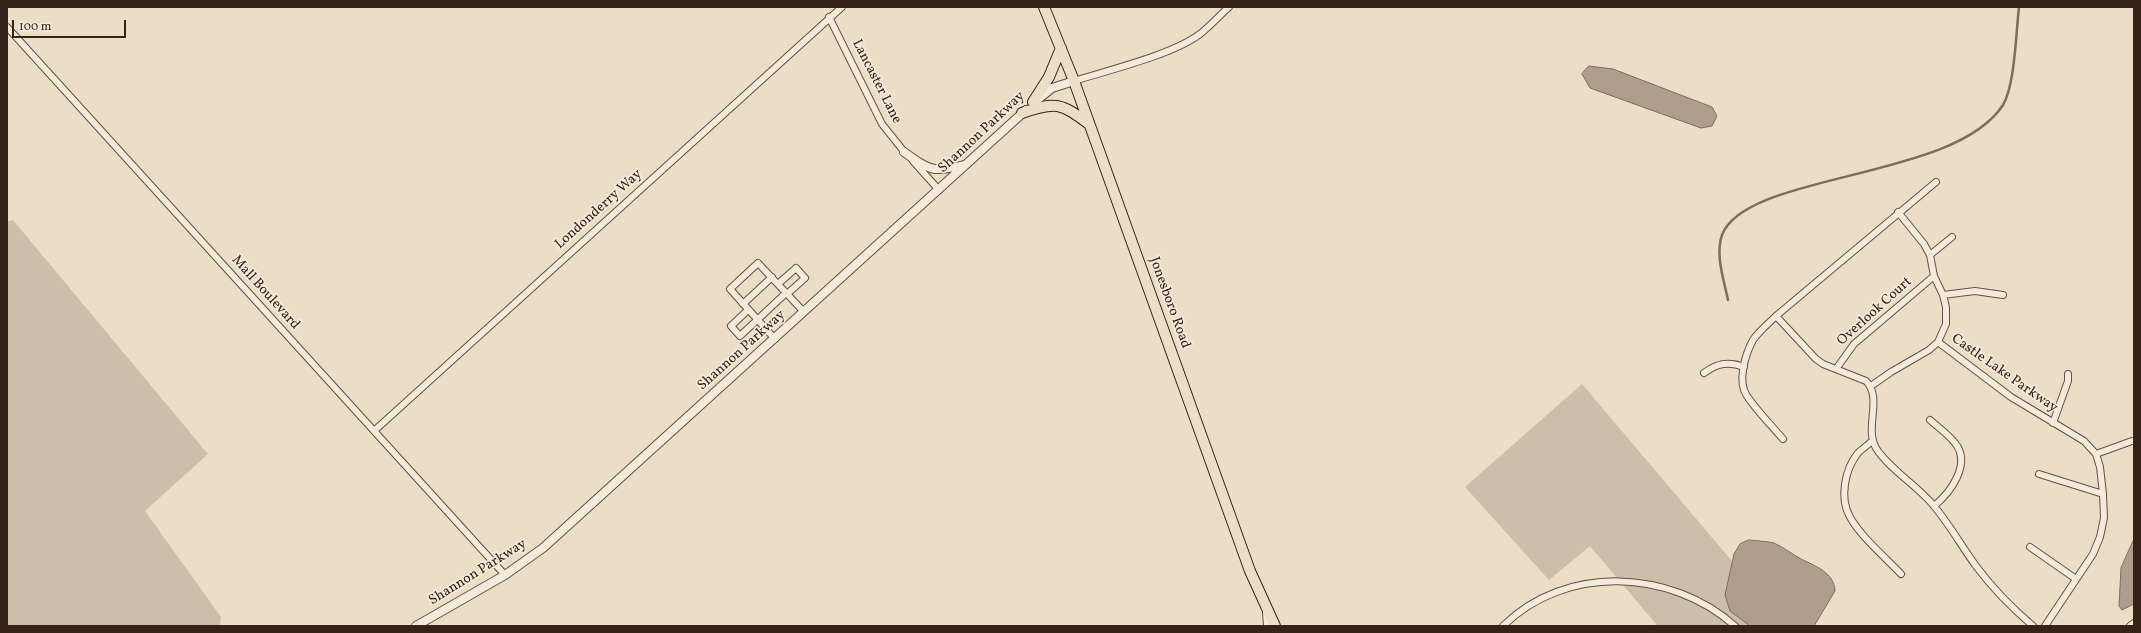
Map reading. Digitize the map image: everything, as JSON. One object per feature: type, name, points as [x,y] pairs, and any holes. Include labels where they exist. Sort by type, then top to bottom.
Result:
[{"type":"main road","name":"Jonesboro Road","points":[[1044,7],[1074,81],[1250,571],[1275,626]]},
{"type":"main road","points":[[1033,102],[1049,77],[1061,48]]},
{"type":"main road","points":[[1022,113],[1042,106],[1054,105],[1065,107],[1089,124]]},
{"type":"street","name":"Londonderry Way","points":[[374,431],[842,7]]},
{"type":"street","points":[[1074,81],[1119,67],[1182,44],[1199,34],[1229,7]]},
{"type":"street","name":"Lancaster Lane","points":[[830,17],[882,124],[904,152],[939,190]]},
{"type":"street","name":"Mall Boulevard","points":[[7,27],[504,575]]},
{"type":"street","name":"Shannon Parkway","points":[[416,626],[504,575],[543,548],[939,190],[1033,102],[1056,86],[1074,81]]},
{"type":"street","points":[[904,152],[920,163],[936,171],[966,164]]},
{"type":"street","points":[[1783,439],[1746,395],[1742,382],[1744,367],[1753,340],[1776,316],[1898,212],[1936,182]]},
{"type":"street","points":[[1871,386],[1891,372],[1929,350],[1938,342],[1946,324],[1946,307],[1943,295],[1934,276],[1930,255],[1924,244],[1898,212]]},
{"type":"street","points":[[1930,255],[1952,236]]},
{"type":"street","points":[[775,339],[730,289],[758,263],[804,312]]},
{"type":"street","points":[[748,310],[731,326],[740,336],[805,278],[796,268],[778,284]]},
{"type":"street","name":"Overlook Court","points":[[1836,369],[1854,344],[1934,276]]},
{"type":"street","points":[[743,304],[772,277]]},
{"type":"street","points":[[1943,295],[1975,291],[2003,295]]},
{"type":"street","points":[[1776,316],[1816,359],[1866,381],[1871,386],[1873,393],[1871,419],[1872,441],[1880,455],[1920,491],[1934,506],[1989,583],[2033,626]]},
{"type":"street","name":"Castle Lake Parkway","points":[[1938,342],[2011,397],[2084,441],[2096,454]]},
{"type":"street","points":[[1704,373],[1712,367],[1723,363],[1735,363],[1744,367]]},
{"type":"street","points":[[2053,423],[2068,381],[2068,374]]},
{"type":"street","points":[[1930,420],[1956,443],[1961,458],[1959,472],[1954,485],[1945,497],[1934,506]]},
{"type":"street","points":[[1872,441],[1858,453],[1849,469],[1845,488],[1846,507],[1854,523],[1901,574]]},
{"type":"street","points":[[2045,626],[2093,554],[2100,537],[2104,518],[2103,494],[2100,467],[2096,454],[2132,441]]},
{"type":"street","points":[[2039,474],[2103,494]]},
{"type":"street","points":[[2030,547],[2076,579]]},
{"type":"street","points":[[1503,626],[1510,619],[1538,601],[1562,591],[1588,583],[1612,581],[1636,582],[1660,586],[1683,593],[1704,603],[1735,626]]},
{"type":"street","name":"Jonesboro Road","points":[[1266,608],[1267,626]]},
{"type":"street","points":[[2130,626],[2134,623]]},
{"type":"shaded area","points":[[1589,66],[1613,69],[1712,107],[1717,116],[1712,126],[1701,128],[1590,88],[1582,74]]},
{"type":"shaded area","points":[[13,220],[208,454],[145,511],[221,617],[220,626],[7,626],[7,222]]},
{"type":"shaded area","points":[[1582,384],[1787,626],[1654,626],[1656,624],[1590,546],[1549,580],[1465,487]]},
{"type":"shaded area","points":[[2134,539],[2134,604],[2122,610],[2119,606],[2121,568]]},
{"type":"shaded area","points":[[1749,540],[1765,541],[1781,546],[1801,559],[1823,570],[1831,579],[1834,584],[1835,591],[1814,626],[1750,626],[1730,611],[1725,595],[1734,554],[1740,544]]},
{"type":"waterway","points":[[1728,300],[1721,268],[1719,251],[1720,243],[1722,235],[1739,214],[1769,199],[1809,186],[1899,163],[1942,149],[1978,130],[2003,105],[2007,96],[2013,72],[2019,7]]}]
